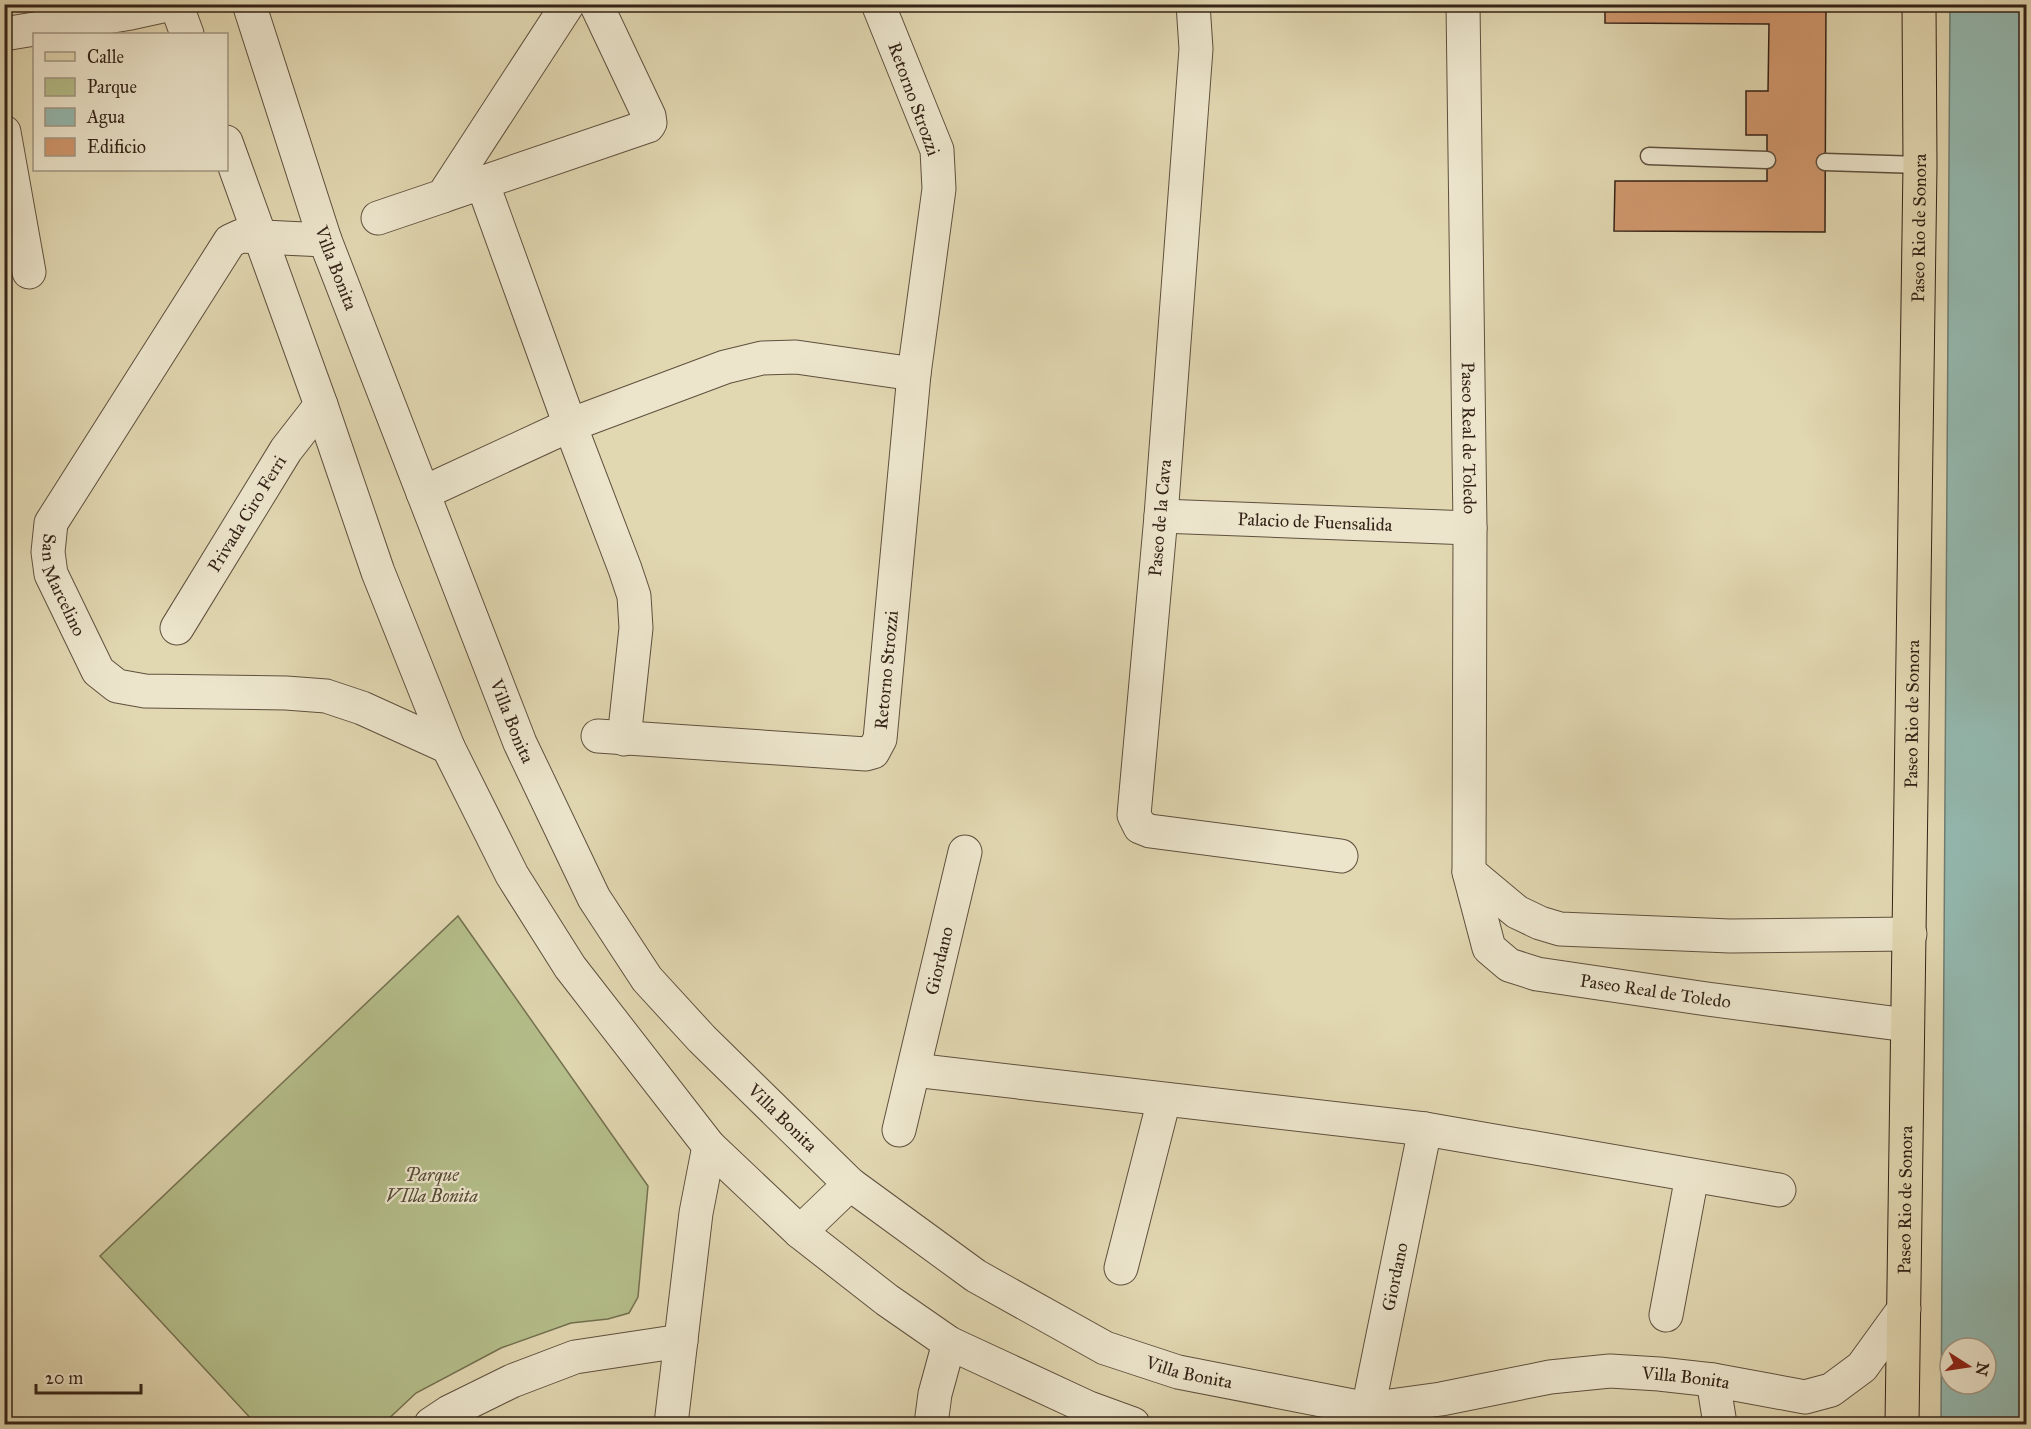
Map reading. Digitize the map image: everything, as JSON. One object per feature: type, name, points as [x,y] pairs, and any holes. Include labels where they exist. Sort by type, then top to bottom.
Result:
[{"type":"main road","name":"Paseo Rio de Sonora","points":[[1902,1425],[1908,1158],[1920,165],[1919,4]]},
{"type":"street","points":[[4,34],[174,4],[187,33]]},
{"type":"street","name":"Villa Bonita","points":[[249,4],[325,240],[520,743],[594,898],[647,980],[702,1039],[850,1184],[976,1276],[1105,1348],[1178,1372],[1368,1417],[1441,1399],[1550,1377],[1610,1371],[1713,1380],[1805,1397],[1831,1390],[1862,1367],[1904,1309]]},
{"type":"street","points":[[443,196],[568,4]]},
{"type":"street","points":[[378,218],[648,126],[649,116],[596,4]]},
{"type":"street","name":"Retorno Strozzi","points":[[482,182],[634,596],[636,628],[611,737],[854,753],[873,752],[880,739],[914,374],[939,189],[937,150],[878,4]]},
{"type":"street","name":"Paseo de la Cava","points":[[1193,4],[1196,49],[1161,516],[1134,815],[1140,826],[1150,831],[1341,856]]},
{"type":"street","name":"Paseo Real de Toledo","points":[[1463,4],[1470,528],[1469,872],[1490,948],[1509,965],[1537,974],[1707,999],[1908,1024]]},
{"type":"street","points":[[4,132],[29,272]]},
{"type":"street","points":[[228,147],[321,405],[378,572],[448,747],[512,875],[570,967],[709,1146],[800,1232],[886,1300],[949,1343],[1089,1408],[1133,1425]]},
{"type":"street","name":"San Marcelino","points":[[325,240],[241,236],[230,241],[51,523],[48,552],[51,574],[98,670],[117,686],[145,691],[286,693],[326,696],[362,708],[448,747]]},
{"type":"street","points":[[423,493],[570,425],[725,367],[762,358],[796,357],[914,374]]},
{"type":"street","name":"Privada Ciro Ferri","points":[[177,628],[286,450],[321,405]]},
{"type":"street","name":"Palacio de Fuensalida","points":[[1161,516],[1470,528]]},
{"type":"street","name":"Giordano","points":[[899,1130],[965,852]]},
{"type":"street","points":[[1469,872],[1517,912],[1560,929],[1730,936],[1910,934]]},
{"type":"street","points":[[914,1070],[1425,1129],[1779,1190]]},
{"type":"street","points":[[1121,1268],[1164,1100]]},
{"type":"street","name":"Giordano","points":[[1368,1417],[1425,1129]]},
{"type":"street","points":[[671,1425],[696,1213],[709,1146]]},
{"type":"street","points":[[1666,1315],[1692,1176]]},
{"type":"street","points":[[800,1232],[850,1184]]},
{"type":"street","points":[[431,1425],[449,1412],[513,1381],[575,1357],[681,1341]]},
{"type":"street","points":[[933,1409],[949,1343]]},
{"type":"street","points":[[1713,1380],[1720,1425]]},
{"type":"lane","points":[[1649,156],[1767,160]]},
{"type":"lane","points":[[1825,162],[1920,165]]},
{"type":"green space","name":"Parque VIlla Bonita","points":[[458,916],[648,1186],[638,1297],[629,1313],[608,1319],[571,1323],[501,1348],[416,1393],[383,1424],[256,1424],[100,1256]]},
{"type":"water","points":[[1950,5],[2026,5],[2026,1424],[1941,1424],[1941,1396],[1998,1396],[1998,1336],[1942,1336]]},
{"type":"building","points":[[1605,4],[1826,4],[1825,232],[1614,231],[1615,181],[1767,181],[1767,135],[1746,135],[1746,91],[1768,91],[1769,24],[1605,23]]}]
